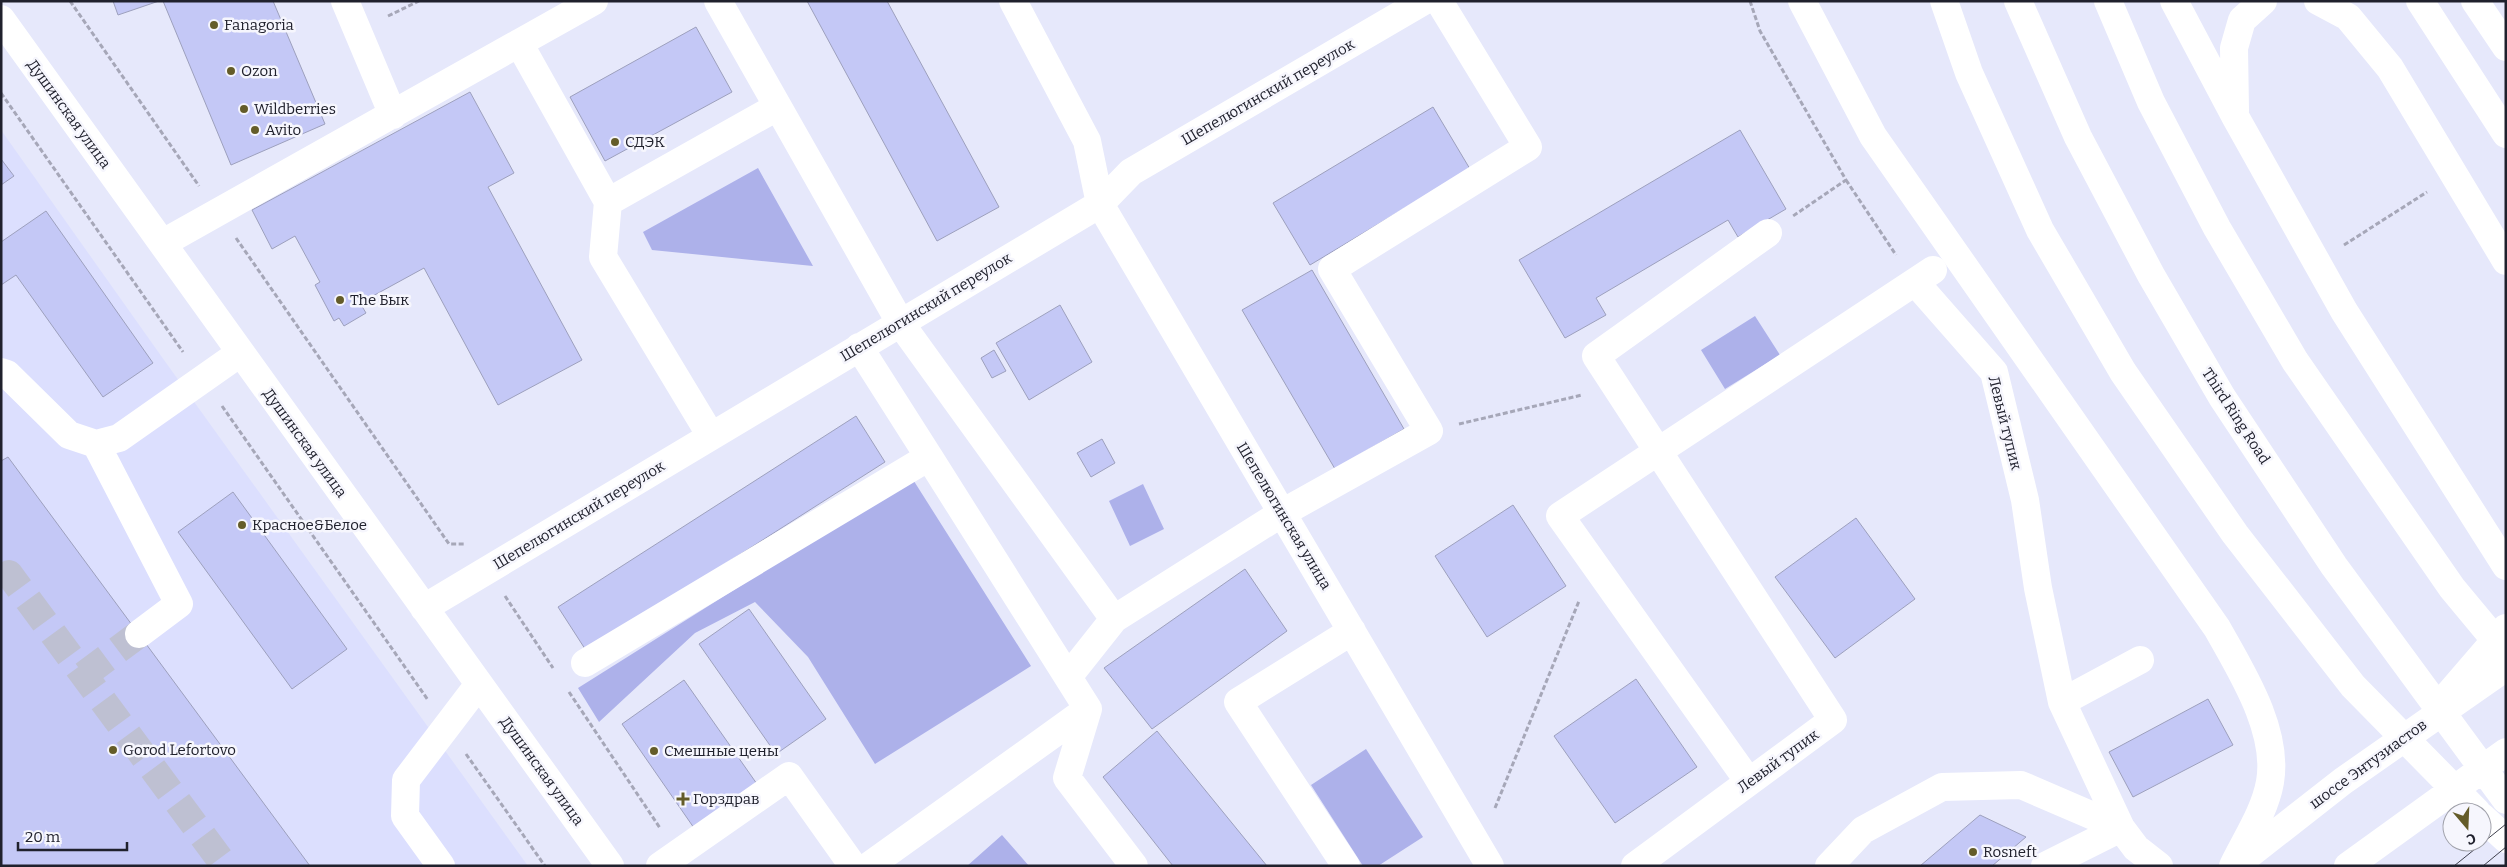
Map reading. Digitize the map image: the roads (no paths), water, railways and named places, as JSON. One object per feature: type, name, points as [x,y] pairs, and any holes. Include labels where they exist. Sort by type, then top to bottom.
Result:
[{"type":"main road","points":[[345,1],[393,115]]},
{"type":"main road","points":[[163,243],[594,1]]},
{"type":"main road","points":[[718,1],[901,324],[1114,619]]},
{"type":"main road","name":"Шепелюгинская улица","points":[[1013,1],[1087,141],[1100,204],[1484,857]]},
{"type":"main road","name":"Шепелюгинский переулок","points":[[424,608],[1100,204],[1131,172],[1424,1]]},
{"type":"main road","points":[[1068,677],[1114,619],[1282,513],[1429,431],[1332,269],[1528,147],[1439,1]]},
{"type":"main road","points":[[1802,1],[1873,136],[2042,375],[2217,628],[2250,687],[2266,737],[2272,764],[2270,782],[2264,801],[2233,866]]},
{"type":"main road","points":[[1944,1],[1969,73],[2040,230],[2123,372],[2235,534],[2353,686],[2467,802]]},
{"type":"main road","name":"Third Ring Road","points":[[2018,1],[2078,137],[2151,275],[2222,397],[2334,566],[2506,800]]},
{"type":"main road","points":[[2108,1],[2150,102],[2217,228],[2295,360],[2452,588],[2506,653]]},
{"type":"main road","points":[[2174,1],[2236,118],[2344,311],[2506,566]]},
{"type":"main road","points":[[2236,118],[2234,48],[2242,20],[2263,1]]},
{"type":"main road","points":[[2318,1],[2348,17],[2390,68],[2502,253]]},
{"type":"main road","points":[[2420,1],[2502,127]]},
{"type":"main road","points":[[2475,1],[2506,47]]},
{"type":"main road","name":"Душинская улица","points":[[1,20],[610,866]]},
{"type":"main road","points":[[519,44],[608,202],[603,257],[711,436]]},
{"type":"main road","points":[[608,202],[778,107]]},
{"type":"main road","name":"Левый тупик","points":[[1635,866],[1833,720],[1596,356],[1768,233]]},
{"type":"main road","name":"Левый тупик","points":[[1659,452],[1924,276],[1994,372],[2024,500],[2038,588],[2062,702],[2121,828],[2136,848],[2159,866]]},
{"type":"main road","points":[[859,347],[1088,708],[1067,778],[1134,866]]},
{"type":"main road","points":[[1,372],[7,374],[69,435],[96,444],[119,438],[240,353]]},
{"type":"main road","points":[[96,444],[179,604],[139,634]]},
{"type":"main road","points":[[1659,452],[1560,516],[1749,782]]},
{"type":"main road","points":[[585,663],[929,457]]},
{"type":"main road","points":[[2425,722],[2506,628]]},
{"type":"main road","points":[[1346,866],[1238,702],[1352,631]]},
{"type":"main road","points":[[2062,702],[2140,660]]},
{"type":"main road","name":"шоссе Энтузиастов","points":[[2233,866],[2343,781],[2506,667]]},
{"type":"main road","points":[[440,866],[405,816],[406,780],[479,684]]},
{"type":"main road","points":[[869,866],[1088,708]]},
{"type":"main road","points":[[2348,866],[2506,752]]},
{"type":"main road","points":[[668,860],[789,776],[853,866]]},
{"type":"main road","points":[[1829,866],[1863,830],[1942,787],[2021,785],[2121,828]]},
{"type":"main road","points":[[2492,826],[2506,839]]},
{"type":"main road","points":[[2045,866],[2121,828]]},
{"type":"tunnel","points":[[1,580],[9,574],[225,866]]},
{"type":"tunnel","points":[[84,675],[139,634]]},
{"type":"tram line","points":[[2454,866],[2506,824]]},
{"type":"tram line","points":[[2483,866],[2506,847]]},
{"type":"place","name":"Fanagoria","points":[[214,25]]},
{"type":"place","name":"Ozon","points":[[231,71]]},
{"type":"place","name":"Wildberries","points":[[244,109]]},
{"type":"place","name":"Avito","points":[[255,130]]},
{"type":"place","name":"СДЭК","points":[[615,142]]},
{"type":"place","name":"The Бык","points":[[340,300]]},
{"type":"place","name":"Красное&Белое","points":[[242,525]]},
{"type":"place","name":"Gorod Lefortovo","points":[[113,750]]},
{"type":"place","name":"Смешные цены","points":[[654,751]]},
{"type":"place","name":"Горздрав","points":[[683,799]]},
{"type":"place","name":"Rosneft","points":[[1973,852]]}]
